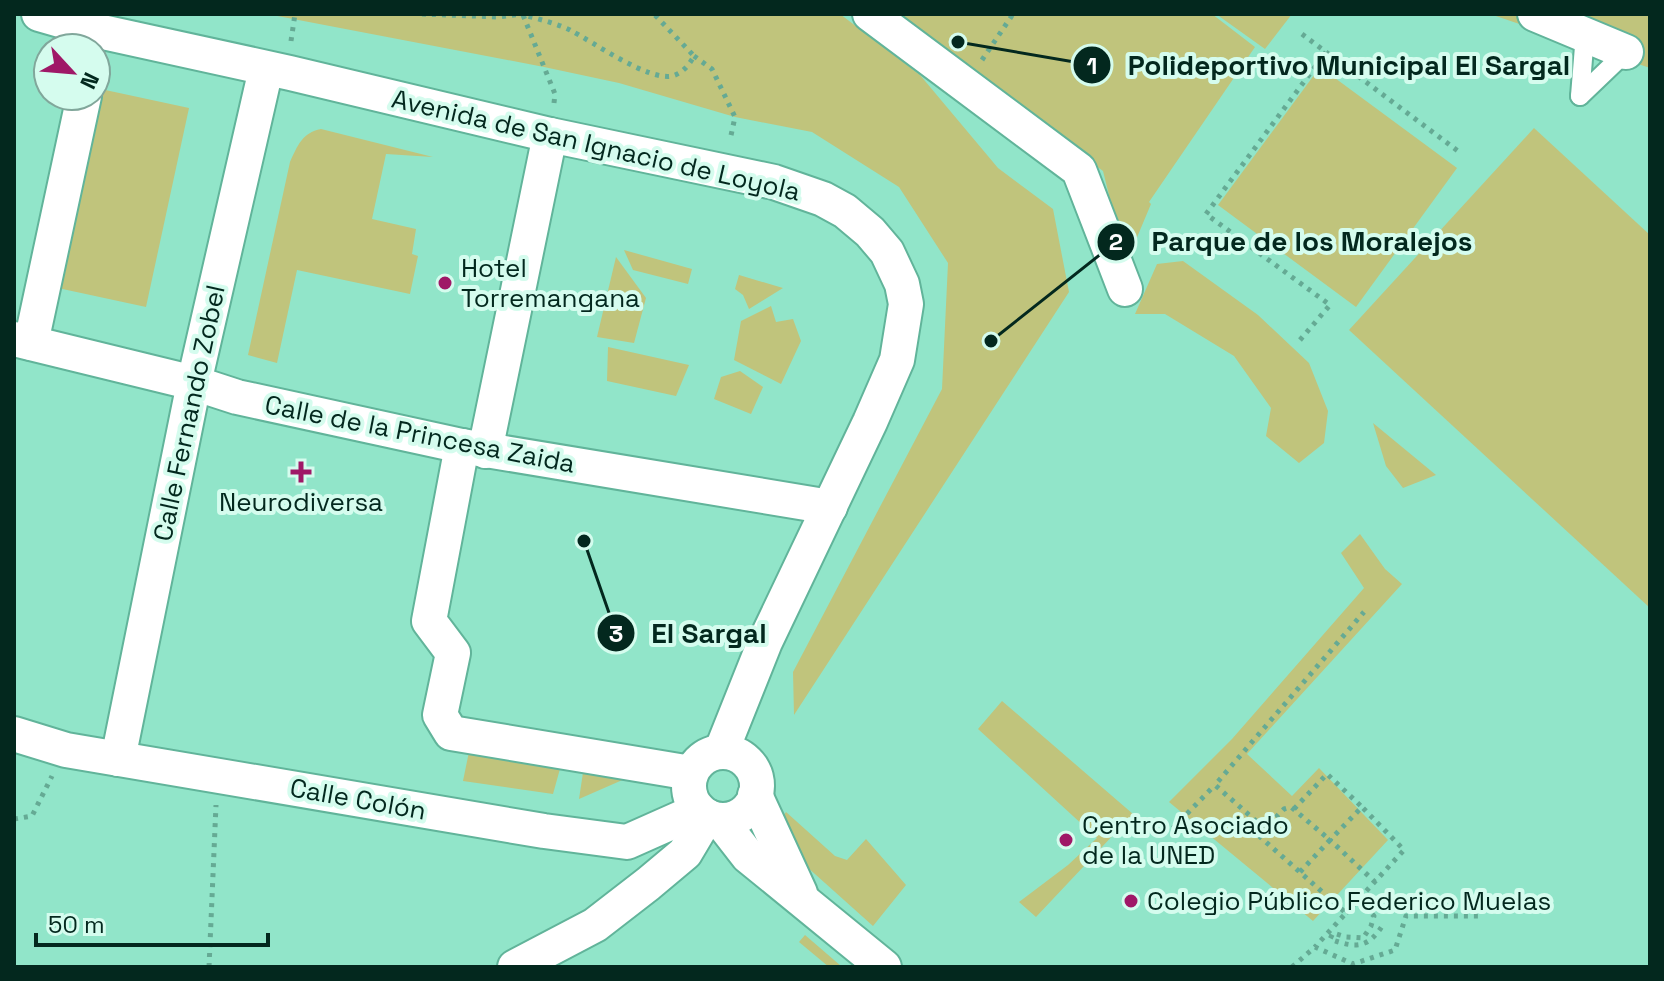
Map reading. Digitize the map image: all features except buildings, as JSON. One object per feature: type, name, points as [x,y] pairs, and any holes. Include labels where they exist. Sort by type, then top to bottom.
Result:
[{"type":"street","name":"Avenida de San Ignacio de Loyola","points":[[39,14],[79,32]]},
{"type":"street","points":[[870,14],[1079,170],[1125,289]]},
{"type":"street","points":[[1535,14],[1626,52]]},
{"type":"street","name":"Avenida de San Ignacio de Loyola","points":[[112,43],[290,73],[550,135],[797,189],[845,211],[870,232],[887,252],[902,284],[906,304],[897,360],[765,642],[721,752]]},
{"type":"street","name":"Calle Fernando Zobel","points":[[118,759],[194,383],[266,69]]},
{"type":"street","points":[[23,341],[80,112]]},
{"type":"street","points":[[550,135],[429,621],[453,653],[440,715],[451,733],[691,773]]},
{"type":"street","name":"Calle de la Princesa Zaida","points":[[23,341],[194,383],[237,397],[473,449],[830,507]]},
{"type":"street","name":"Calle Colón","points":[[14,734],[66,750],[544,831],[627,842],[709,815]]},
{"type":"street","points":[[709,815],[738,816],[752,804],[756,780],[747,762],[730,753],[721,752],[703,758],[691,773],[690,793],[709,815],[748,856],[884,967]]},
{"type":"street","points":[[755,795],[803,901]]},
{"type":"street","points":[[515,967],[595,925],[648,884],[685,853],[709,815]]},
{"type":"lane","points":[[1585,34],[1580,96],[1626,52]]},
{"type":"path","points":[[422,14],[499,17],[523,14],[569,30],[654,75],[671,76],[687,68],[694,56]]},
{"type":"path","points":[[523,14],[555,94],[550,135]]},
{"type":"path","points":[[654,14],[694,56],[712,69],[735,117],[732,137],[717,170]]},
{"type":"path","points":[[966,84],[1013,14]]},
{"type":"path","points":[[1302,34],[1458,151]]},
{"type":"path","points":[[1300,340],[1330,305],[1206,214],[1326,52]]},
{"type":"path","points":[[1173,828],[1215,785],[1364,612]]},
{"type":"path","points":[[14,819],[32,816],[66,750]]},
{"type":"path","points":[[1292,967],[1315,947],[1404,850],[1327,774],[1294,809]]},
{"type":"path","points":[[209,967],[218,776]]},
{"type":"path","points":[[1215,785],[1264,828]]},
{"type":"path","points":[[1346,913],[1258,835],[1264,828],[1284,809],[1291,807],[1375,882]]},
{"type":"path","points":[[1300,872],[1362,807]]},
{"type":"path","points":[[1358,900],[1374,916],[1363,938],[1333,933],[1330,939],[1349,946],[1364,945],[1377,935],[1384,923]]},
{"type":"path","points":[[1315,947],[1353,964],[1395,950],[1406,916],[1478,916]]},
{"type":"green space","points":[[267,14],[840,14],[920,75],[998,168],[1053,209],[1069,292],[794,715],[793,672],[942,389],[948,263],[899,187],[812,132],[735,117],[619,83]]},
{"type":"green space","points":[[890,14],[1212,14],[1255,47],[1149,202],[1151,204],[1130,254],[1113,211],[1103,171]]},
{"type":"green space","points":[[1216,14],[1292,14],[1265,49]]},
{"type":"green space","points":[[1490,14],[1650,14],[1650,68]]},
{"type":"green space","points":[[1320,67],[1457,168],[1356,307],[1218,205]]},
{"type":"green space","points":[[112,91],[189,108],[146,307],[44,285],[90,112],[112,112]]},
{"type":"green space","points":[[1534,128],[1650,235],[1650,608],[1349,330]]},
{"type":"green space","points":[[321,129],[433,157],[386,154],[372,219],[416,229],[412,254],[418,256],[410,294],[297,270],[277,363],[248,355],[290,162],[305,137]]},
{"type":"green space","points":[[624,250],[692,269],[688,284],[633,270]]},
{"type":"green space","points":[[616,257],[646,298],[634,343],[597,337]]},
{"type":"green space","points":[[1183,261],[1258,315],[1309,363],[1328,411],[1324,443],[1299,463],[1266,436],[1271,408],[1234,356],[1165,314],[1135,314],[1157,264]]},
{"type":"green space","points":[[739,275],[783,288],[749,309],[743,295],[735,289]]},
{"type":"green space","points":[[771,306],[776,322],[793,319],[801,341],[781,384],[734,360],[741,321]]},
{"type":"green space","points":[[608,347],[689,365],[676,396],[607,381]]},
{"type":"green space","points":[[740,371],[763,387],[751,414],[714,399],[721,377]]},
{"type":"green space","points":[[1373,423],[1436,475],[1403,488],[1386,466]]},
{"type":"green space","points":[[1360,534],[1385,569],[1402,584],[1247,754],[1292,796],[1319,768],[1388,840],[1313,921],[1169,802],[1232,739],[1364,588],[1341,553]]},
{"type":"green space","points":[[1002,701],[1133,814],[1036,917],[1019,902],[1068,865],[1097,838],[978,729]]},
{"type":"green space","points":[[471,742],[563,758],[553,794],[463,781]]},
{"type":"green space","points":[[584,766],[627,778],[579,799]]},
{"type":"green space","points":[[786,812],[835,856],[847,860],[866,839],[906,885],[873,926],[806,866],[779,823]]},
{"type":"green space","points":[[805,935],[842,967],[829,967],[799,942]]},
{"type":"place","name":"Polideportivo Municipal El Sargal","points":[[958,42]]},
{"type":"place","name":"Hotel Torremangana","points":[[445,283]]},
{"type":"place","name":"Parque de los Moralejos","points":[[991,341]]},
{"type":"place","name":"Neurodiversa","points":[[301,472]]},
{"type":"place","name":"El Sargal","points":[[584,541]]},
{"type":"place","name":"Centro Asociado de la UNED","points":[[1066,840]]},
{"type":"place","name":"Colegio Público Federico Muelas","points":[[1131,901]]}]
